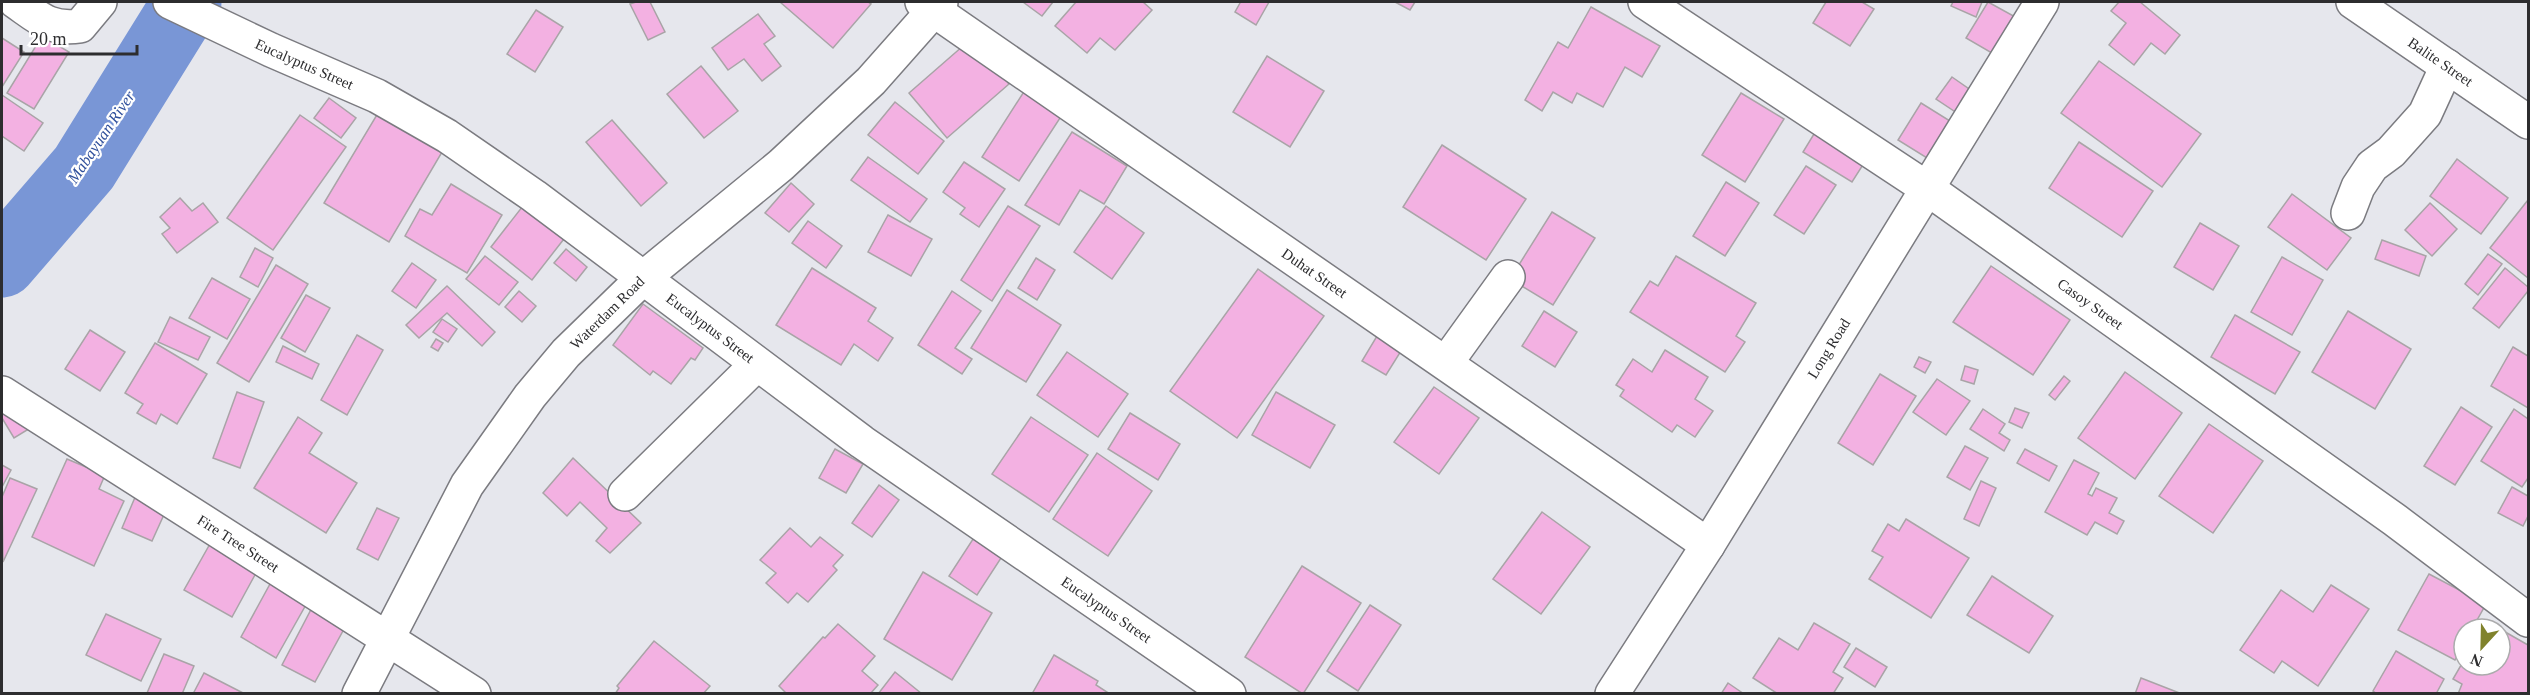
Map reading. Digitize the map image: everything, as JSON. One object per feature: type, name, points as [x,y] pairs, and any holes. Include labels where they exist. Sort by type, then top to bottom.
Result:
[{"type":"street","points":[[16,2],[47,24],[64,28],[80,26],[100,2]]},
{"type":"street","name":"Eucalyptus Street","points":[[170,2],[376,96],[447,136],[534,196],[862,442],[1229,693]]},
{"type":"street","name":"Casoy Street","points":[[1645,2],[1928,189],[2395,520],[2529,620]]},
{"type":"street","name":"Long Road","points":[[1612,693],[1708,544],[2042,2]]},
{"type":"street","name":"Balite Street","points":[[2353,2],[2529,122]]},
{"type":"street","name":"Waterdam Road","points":[[359,693],[467,485],[530,396],[566,353],[642,279],[781,165],[872,81],[933,4]]},
{"type":"street","name":"Duhat Street","points":[[933,4],[1708,544]]},
{"type":"street","points":[[2348,213],[2358,187],[2372,166],[2391,152],[2425,114],[2447,66]]},
{"type":"street","points":[[1446,363],[1508,277]]},
{"type":"street","points":[[625,494],[757,364]]},
{"type":"street","name":"Fire Tree Street","points":[[2,393],[474,693]]},
{"type":"building","points":[[650,2],[665,32],[648,40],[630,4]]},
{"type":"building","points":[[780,2],[868,2],[871,4],[833,48]]},
{"type":"building","points":[[1023,2],[1053,2],[1042,16]]},
{"type":"building","points":[[1076,2],[1143,2],[1152,10],[1115,50],[1100,38],[1087,53],[1055,26]]},
{"type":"building","points":[[1239,2],[1269,2],[1256,25],[1235,12]]},
{"type":"building","points":[[1395,2],[1415,2],[1410,10]]},
{"type":"building","points":[[1826,2],[1862,2],[1874,9],[1850,46],[1813,23]]},
{"type":"building","points":[[1953,2],[1982,2],[1976,17],[1951,6]]},
{"type":"building","points":[[1988,2],[2019,19],[1997,56],[1966,38]]},
{"type":"building","points":[[2119,2],[2140,2],[2180,35],[2165,54],[2151,43],[2134,65],[2109,45],[2126,23],[2111,11]]},
{"type":"building","points":[[1591,7],[1660,46],[1642,77],[1625,67],[1603,107],[1577,93],[1572,103],[1553,92],[1542,111],[1525,100],[1558,42],[1568,48]]},
{"type":"building","points":[[536,10],[563,27],[535,72],[507,54]]},
{"type":"building","points":[[758,14],[775,36],[764,44],[781,66],[762,81],[744,59],[728,70],[712,48]]},
{"type":"building","points":[[42,36],[69,52],[34,109],[7,93]]},
{"type":"building","points":[[2,38],[24,52],[2,87]]},
{"type":"building","points":[[971,39],[1009,84],[947,138],[909,93]]},
{"type":"building","points":[[1267,56],[1324,91],[1290,147],[1233,112]]},
{"type":"building","points":[[2099,61],[2201,134],[2162,187],[2061,113]]},
{"type":"building","points":[[701,66],[738,111],[704,138],[667,94]]},
{"type":"building","points":[[1952,77],[1972,91],[1957,113],[1936,99]]},
{"type":"building","points":[[1025,90],[1062,115],[1019,181],[982,157]]},
{"type":"building","points":[[1741,93],[1784,119],[1745,182],[1702,155]]},
{"type":"building","points":[[2,95],[43,123],[24,151],[2,136]]},
{"type":"building","points":[[329,98],[356,118],[341,138],[314,118]]},
{"type":"building","points":[[895,102],[944,141],[918,174],[868,135]]},
{"type":"building","points":[[1921,103],[1950,121],[1927,158],[1898,140]]},
{"type":"building","points":[[381,108],[445,147],[389,242],[324,203]]},
{"type":"building","points":[[300,115],[346,147],[273,250],[227,218]]},
{"type":"building","points":[[612,120],[667,183],[641,206],[586,142]]},
{"type":"building","points":[[1817,129],[1866,160],[1852,182],[1803,152]]},
{"type":"building","points":[[1072,132],[1127,166],[1104,204],[1080,190],[1059,225],[1025,205]]},
{"type":"building","points":[[2079,142],[2153,191],[2122,237],[2049,188]]},
{"type":"building","points":[[1442,145],[1526,199],[1486,260],[1403,207]]},
{"type":"building","points":[[868,157],[927,199],[910,222],[851,180]]},
{"type":"building","points":[[2457,159],[2508,198],[2481,234],[2430,196]]},
{"type":"building","points":[[964,162],[1005,189],[979,227],[960,214],[965,208],[943,192]]},
{"type":"building","points":[[1806,166],[1836,185],[1804,234],[1774,215]]},
{"type":"building","points":[[1726,182],[1759,203],[1725,256],[1693,236]]},
{"type":"building","points":[[791,183],[814,204],[789,232],[765,213]]},
{"type":"building","points":[[451,184],[502,215],[467,273],[405,236],[420,209],[432,215]]},
{"type":"building","points":[[2292,194],[2351,238],[2327,270],[2268,227]]},
{"type":"building","points":[[180,198],[192,211],[203,203],[218,222],[177,253],[162,234],[170,228],[160,217]]},
{"type":"building","points":[[2528,200],[2528,278],[2490,248]]},
{"type":"building","points":[[526,202],[567,235],[532,280],[491,247]]},
{"type":"building","points":[[2430,203],[2457,229],[2432,256],[2405,230]]},
{"type":"building","points":[[1008,206],[1040,226],[992,301],[961,280]]},
{"type":"building","points":[[1106,206],[1144,233],[1112,279],[1074,252]]},
{"type":"building","points":[[1552,212],[1595,238],[1553,305],[1510,279]]},
{"type":"building","points":[[888,215],[932,239],[911,276],[868,252]]},
{"type":"building","points":[[808,221],[842,246],[826,268],[792,243]]},
{"type":"building","points":[[2200,223],[2239,246],[2213,290],[2174,267]]},
{"type":"building","points":[[2382,240],[2426,256],[2419,276],[2375,259]]},
{"type":"building","points":[[255,248],[273,258],[258,287],[240,277]]},
{"type":"building","points":[[566,249],[587,267],[576,281],[554,263]]},
{"type":"building","points":[[2488,254],[2502,264],[2478,295],[2465,284]]},
{"type":"building","points":[[485,256],[518,282],[499,305],[466,279]]},
{"type":"building","points":[[1676,256],[1756,303],[1736,336],[1745,342],[1725,372],[1630,312],[1650,281],[1658,286]]},
{"type":"building","points":[[2282,257],[2323,280],[2292,335],[2251,312]]},
{"type":"building","points":[[1036,258],[1055,270],[1037,300],[1018,288]]},
{"type":"building","points":[[412,263],[436,280],[416,308],[392,291]]},
{"type":"building","points":[[276,265],[308,284],[249,382],[217,363]]},
{"type":"building","points":[[1991,266],[2070,320],[2033,375],[1953,322]]},
{"type":"building","points":[[812,268],[876,308],[868,321],[893,338],[878,361],[854,344],[841,365],[776,325]]},
{"type":"building","points":[[2505,268],[2528,287],[2528,291],[2499,328],[2473,308]]},
{"type":"building","points":[[1258,269],[1324,316],[1237,438],[1170,391]]},
{"type":"building","points":[[212,278],[250,299],[227,339],[189,318]]},
{"type":"building","points":[[447,286],[495,332],[482,346],[447,313],[419,338],[406,325]]},
{"type":"building","points":[[1007,290],[1061,325],[1026,382],[971,348]]},
{"type":"building","points":[[519,291],[536,306],[522,322],[505,307]]},
{"type":"building","points":[[952,291],[981,311],[955,348],[972,359],[962,374],[918,345]]},
{"type":"building","points":[[306,295],[330,308],[305,352],[281,338]]},
{"type":"building","points":[[643,304],[703,348],[695,360],[691,358],[671,384],[653,371],[650,375],[613,345]]},
{"type":"building","points":[[1544,311],[1577,332],[1555,367],[1522,346]]},
{"type":"building","points":[[2348,311],[2411,349],[2375,409],[2312,372]]},
{"type":"building","points":[[2235,315],[2300,352],[2275,394],[2211,357]]},
{"type":"building","points":[[170,317],[210,337],[198,360],[158,342]]},
{"type":"building","points":[[442,319],[457,329],[448,342],[433,332]]},
{"type":"building","points":[[90,330],[125,352],[100,391],[65,369]]},
{"type":"building","points":[[357,335],[383,350],[347,415],[321,400]]},
{"type":"building","points":[[1377,336],[1401,351],[1386,375],[1362,361]]},
{"type":"building","points":[[436,339],[443,343],[438,351],[431,347]]},
{"type":"building","points":[[155,343],[207,374],[177,424],[161,414],[156,424],[137,413],[143,404],[125,393]]},
{"type":"building","points":[[283,346],[319,364],[312,379],[276,362]]},
{"type":"building","points":[[2513,347],[2528,356],[2528,408],[2491,386]]},
{"type":"building","points":[[1665,350],[1708,377],[1695,399],[1713,411],[1695,437],[1677,425],[1672,432],[1620,396],[1624,390],[1616,385],[1633,359],[1652,372]]},
{"type":"building","points":[[1067,352],[1128,394],[1098,437],[1037,395]]},
{"type":"building","points":[[1919,357],[1931,362],[1925,373],[1914,367]]},
{"type":"building","points":[[1965,366],[1978,370],[1974,384],[1961,380]]},
{"type":"building","points":[[2125,372],[2182,413],[2135,479],[2078,438]]},
{"type":"building","points":[[1880,374],[1916,396],[1873,465],[1838,443]]},
{"type":"building","points":[[2064,376],[2070,381],[2055,400],[2049,395]]},
{"type":"building","points":[[1937,379],[1970,401],[1946,435],[1913,412]]},
{"type":"building","points":[[1434,387],[1479,418],[1439,474],[1394,442]]},
{"type":"building","points":[[237,392],[264,402],[240,468],[213,458]]},
{"type":"building","points":[[1276,392],[1335,425],[1310,468],[1252,435]]},
{"type":"building","points":[[17,404],[32,427],[14,438],[2,414]]},
{"type":"building","points":[[2461,407],[2492,427],[2455,485],[2424,466]]},
{"type":"building","points":[[2015,408],[2029,413],[2022,428],[2009,422]]},
{"type":"building","points":[[1983,409],[2005,424],[1999,433],[2010,440],[2004,451],[1970,429]]},
{"type":"building","points":[[2514,409],[2528,419],[2528,478],[2522,487],[2481,461]]},
{"type":"building","points":[[1130,413],[1180,444],[1158,480],[1108,449]]},
{"type":"building","points":[[298,417],[322,433],[309,453],[357,483],[326,533],[254,488]]},
{"type":"building","points":[[1031,417],[1088,455],[1049,512],[992,474]]},
{"type":"building","points":[[2209,424],[2263,461],[2213,533],[2159,496]]},
{"type":"building","points":[[1965,446],[1988,458],[1970,490],[1947,477]]},
{"type":"building","points":[[835,449],[863,464],[846,493],[819,478]]},
{"type":"building","points":[[2025,449],[2057,466],[2049,481],[2017,463]]},
{"type":"building","points":[[1097,453],[1152,491],[1108,556],[1053,519]]},
{"type":"building","points":[[573,458],[641,523],[610,553],[596,541],[607,528],[580,502],[567,516],[543,493]]},
{"type":"building","points":[[67,459],[105,475],[99,489],[124,501],[94,566],[32,537]]},
{"type":"building","points":[[2074,460],[2099,473],[2088,494],[2092,496],[2096,488],[2117,498],[2109,513],[2124,521],[2117,534],[2095,522],[2087,535],[2045,512]]},
{"type":"building","points":[[2,465],[11,470],[2,487]]},
{"type":"building","points":[[10,478],[37,489],[3,562],[2,497]]},
{"type":"building","points":[[1981,481],[1996,488],[1979,526],[1964,519]]},
{"type":"building","points":[[879,485],[899,500],[872,537],[852,523]]},
{"type":"building","points":[[2512,487],[2528,496],[2528,516],[2523,526],[2498,513]]},
{"type":"building","points":[[136,495],[167,508],[152,541],[122,528]]},
{"type":"building","points":[[377,508],[399,518],[378,560],[357,549]]},
{"type":"building","points":[[1542,512],[1590,547],[1541,614],[1493,579]]},
{"type":"building","points":[[1906,519],[1969,558],[1931,618],[1869,579],[1883,557],[1872,551],[1888,524],[1899,531]]},
{"type":"building","points":[[790,528],[811,547],[820,537],[843,555],[833,566],[837,570],[808,602],[797,593],[788,603],[766,583],[776,573],[760,560]]},
{"type":"building","points":[[215,535],[262,562],[232,617],[184,590]]},
{"type":"building","points":[[975,536],[1003,555],[977,595],[949,576]]},
{"type":"building","points":[[1302,566],[1361,603],[1303,694],[1245,657]]},
{"type":"building","points":[[923,572],[992,613],[952,680],[884,639]]},
{"type":"building","points":[[276,573],[312,594],[276,658],[241,637]]},
{"type":"building","points":[[2429,574],[2486,604],[2479,617],[2452,617],[2452,658],[2398,630]]},
{"type":"building","points":[[1992,576],[2053,616],[2029,653],[1967,615]]},
{"type":"building","points":[[2331,585],[2369,609],[2318,686],[2282,661],[2274,673],[2240,650],[2281,590],[2313,612]]},
{"type":"building","points":[[316,600],[350,618],[315,682],[282,665]]},
{"type":"building","points":[[1370,605],[1401,625],[1358,691],[1327,671]]},
{"type":"building","points":[[106,614],[161,639],[141,681],[86,655]]},
{"type":"building","points":[[1814,623],[1850,644],[1833,672],[1843,678],[1833,694],[1778,694],[1753,678],[1779,638],[1798,650]]},
{"type":"building","points":[[838,624],[875,656],[862,671],[878,685],[870,694],[787,694],[779,686],[823,637],[825,638]]},
{"type":"building","points":[[2512,636],[2528,645],[2528,694],[2458,694],[2462,684],[2453,679],[2454,677],[2512,677]]},
{"type":"building","points":[[654,641],[710,686],[703,694],[615,694],[619,688],[617,686]]},
{"type":"building","points":[[1856,648],[1887,667],[1875,687],[1844,667]]},
{"type":"building","points":[[2396,651],[2444,679],[2436,694],[2377,694],[2373,691]]},
{"type":"building","points":[[164,654],[194,666],[182,694],[147,693]]},
{"type":"building","points":[[1054,655],[1098,681],[1096,685],[1110,694],[1032,694]]},
{"type":"building","points":[[895,672],[922,694],[878,694]]},
{"type":"building","points":[[204,673],[245,694],[193,694]]},
{"type":"building","points":[[2141,678],[2182,694],[2135,694]]},
{"type":"building","points":[[1728,683],[1744,694],[1721,694]]},
{"type":"waterway","name":"Mabayuan River","points":[[2,263],[84,168],[187,2]]}]
